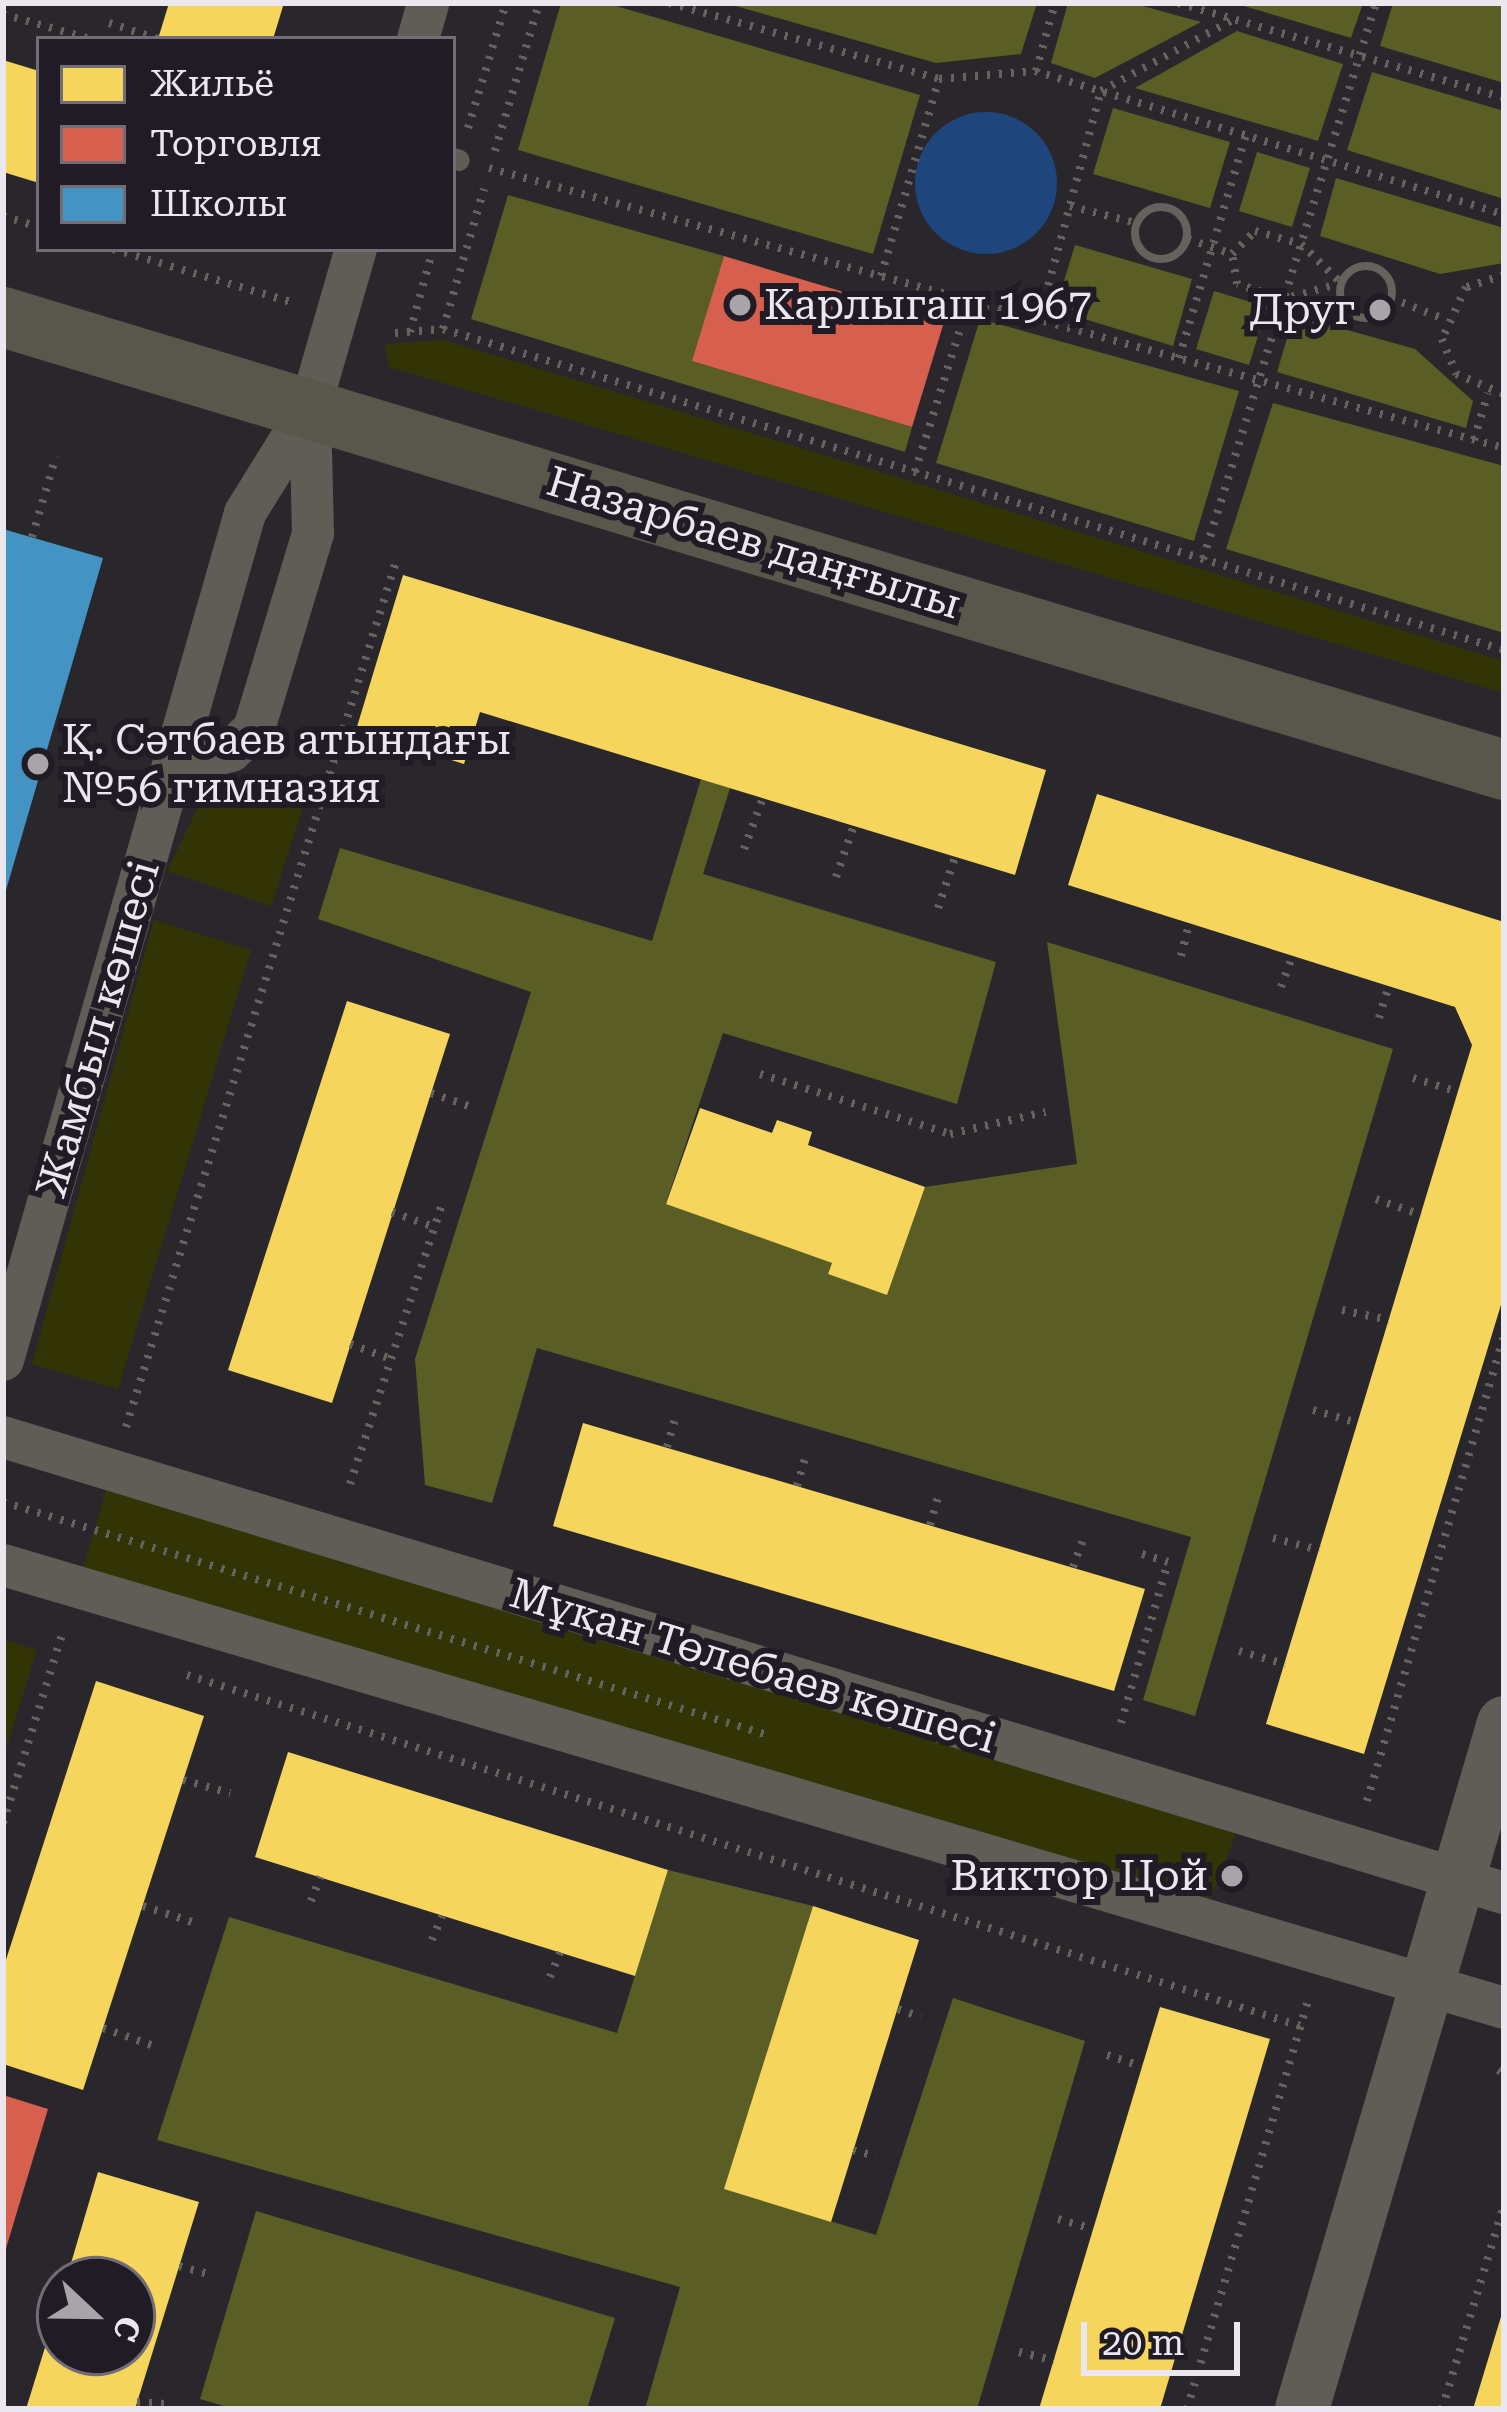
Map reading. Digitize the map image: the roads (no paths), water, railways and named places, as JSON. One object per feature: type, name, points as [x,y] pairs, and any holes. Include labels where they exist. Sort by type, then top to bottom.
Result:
[{"type":"main road","name":"Назарбаев даңғылы","points":[[3,317],[1504,770]]},
{"type":"street","points":[[419,36],[428,3]]},
{"type":"street","name":"Жамбыл көшесі","points":[[3,1360],[245,513],[310,408],[355,252]]},
{"type":"street","name":"Жамбыл көшесі","points":[[172,767],[231,751],[254,729],[313,533],[310,408]]},
{"type":"street","name":"Мұқан Төлебаев көшесі","points":[[3,1437],[1480,1886]]},
{"type":"street","points":[[3,1565],[1504,2008]]},
{"type":"street","points":[[1302,2409],[1425,1986],[1480,1886],[1504,1723]]},
{"type":"water","points":[[986,112],[1013,117],[1036,133],[1052,156],[1057,183],[1052,210],[1036,233],[1013,249],[986,254],[959,249],[936,233],[920,210],[915,183],[920,156],[936,133],[959,117]]},
{"type":"place","name":"Карлыгаш 1967","points":[[740,305]]},
{"type":"place","name":"Друг","points":[[1380,310]]},
{"type":"place","name":"Қ. Сәтбаев атындағы №56 гимназия","points":[[38,764]]},
{"type":"place","name":"Виктор Цой","points":[[1232,1876]]}]
